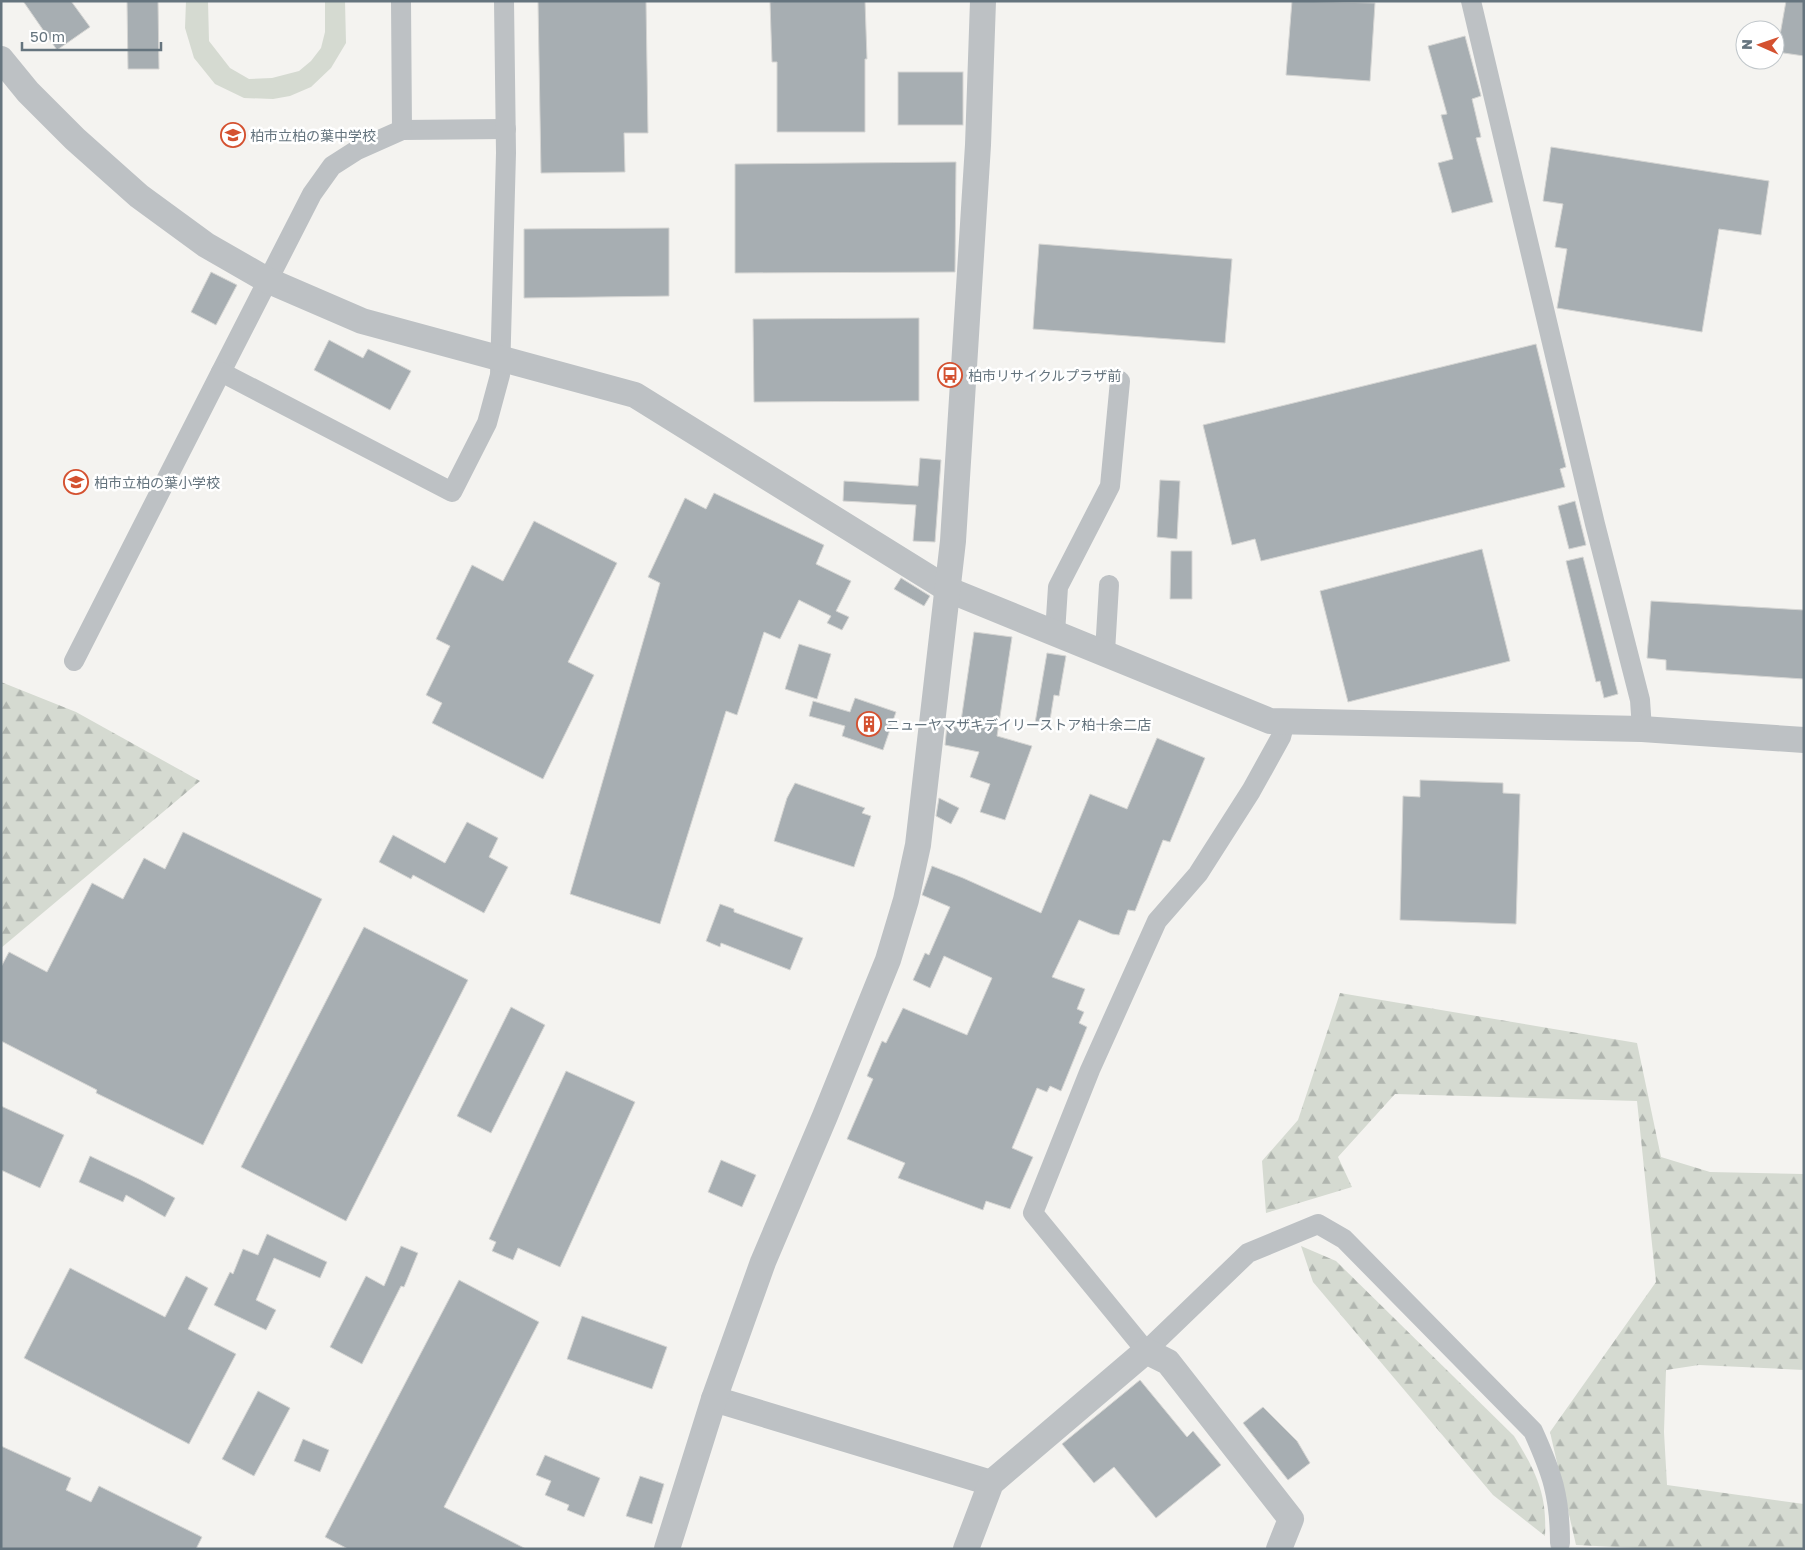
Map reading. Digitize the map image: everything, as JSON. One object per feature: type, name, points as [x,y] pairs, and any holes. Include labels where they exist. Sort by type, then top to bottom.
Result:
[{"type":"street","points":[[401,1],[402,130]]},
{"type":"street","points":[[220,372],[452,492],[487,423],[500,375],[506,129],[504,1]]},
{"type":"street","points":[[668,1549],[714,1399],[763,1262],[888,960],[906,900],[918,845],[949,590],[978,145],[983,1]]},
{"type":"street","points":[[1471,1],[1595,524],[1640,700],[1642,729]]},
{"type":"street","points":[[1,59],[28,92],[139,196],[206,245],[267,280],[362,321],[635,395],[949,590],[1105,652],[1270,721],[1642,729],[1804,740]]},
{"type":"street","points":[[74,662],[267,280],[312,194],[332,166],[358,150],[402,130],[506,129]]},
{"type":"street","points":[[1055,633],[1058,587],[1110,486],[1120,381]]},
{"type":"street","points":[[1105,652],[1108,585]]},
{"type":"street","points":[[1279,1549],[1291,1519],[1168,1362],[1146,1351],[1033,1213],[1090,1070],[1157,921],[1198,874],[1251,791],[1281,737],[1285,722]]},
{"type":"street","points":[[966,1549],[991,1482],[1146,1351],[1248,1253],[1318,1224],[1344,1239],[1533,1430],[1551,1471],[1560,1514],[1560,1543]]},
{"type":"street","points":[[714,1399],[991,1482]]},
{"type":"green space","points":[[186,1],[208,1],[209,41],[230,68],[249,79],[272,78],[299,71],[311,61],[321,48],[325,32],[325,1],[345,1],[346,43],[331,68],[311,87],[290,96],[273,99],[244,98],[215,84],[194,58],[185,28]]},
{"type":"green space","points":[[1,682],[76,712],[200,781],[1,948]]},
{"type":"green space","points":[[1340,993],[1637,1043],[1661,1157],[1710,1172],[1804,1174],[1804,1370],[1699,1365],[1666,1370],[1664,1432],[1667,1485],[1804,1504],[1804,1549],[1656,1549],[1576,1545],[1550,1432],[1656,1282],[1637,1101],[1395,1094],[1338,1157],[1352,1187],[1266,1213],[1262,1161],[1298,1120]]},
{"type":"green space","points":[[1301,1246],[1336,1261],[1514,1436],[1534,1472],[1542,1495],[1545,1536],[1493,1495],[1313,1282]]},
{"type":"building","points":[[23,1],[71,1],[90,27],[57,50]]},
{"type":"building","points":[[127,1],[158,1],[159,69],[128,69]]},
{"type":"building","points":[[538,1],[646,1],[648,133],[624,133],[625,172],[541,173]]},
{"type":"building","points":[[865,1],[867,59],[865,59],[865,132],[777,132],[777,62],[772,62],[770,2]]},
{"type":"building","points":[[1292,1],[1375,3],[1370,81],[1286,75]]},
{"type":"building","points":[[1786,1],[1804,1],[1804,56],[1785,53],[1785,20],[1783,20]]},
{"type":"building","points":[[1465,36],[1481,96],[1472,99],[1481,137],[1476,138],[1493,202],[1452,213],[1438,163],[1453,159],[1441,115],[1447,114],[1428,46]]},
{"type":"building","points":[[898,72],[963,72],[963,125],[898,125]]},
{"type":"building","points":[[1551,147],[1769,181],[1761,235],[1719,229],[1702,332],[1557,308],[1567,249],[1555,247],[1563,204],[1543,201]]},
{"type":"building","points":[[956,162],[955,272],[735,273],[735,164]]},
{"type":"building","points":[[669,228],[669,296],[524,298],[524,229]]},
{"type":"building","points":[[1039,244],[1232,259],[1225,343],[1033,329]]},
{"type":"building","points":[[211,272],[237,285],[216,325],[191,312]]},
{"type":"building","points":[[919,318],[919,401],[754,402],[753,319]]},
{"type":"building","points":[[329,340],[363,358],[368,349],[411,371],[390,410],[314,370]]},
{"type":"building","points":[[1536,344],[1566,467],[1560,469],[1565,487],[1261,561],[1255,539],[1232,545],[1203,425]]},
{"type":"building","points":[[920,458],[941,460],[935,542],[913,541],[916,505],[843,501],[844,481],[918,486]]},
{"type":"building","points":[[1160,480],[1180,481],[1177,539],[1157,537]]},
{"type":"building","points":[[714,493],[824,545],[816,564],[851,581],[836,611],[849,617],[842,630],[827,623],[831,616],[799,600],[780,639],[764,632],[737,715],[726,711],[660,924],[570,894],[660,583],[648,577],[685,498],[706,509]]},
{"type":"building","points":[[1575,501],[1586,545],[1569,549],[1558,506]]},
{"type":"building","points":[[534,521],[617,563],[568,662],[594,675],[543,779],[432,723],[442,703],[426,695],[450,646],[436,639],[472,565],[503,581]]},
{"type":"building","points":[[1482,549],[1510,661],[1348,702],[1320,591]]},
{"type":"building","points":[[1171,551],[1192,551],[1192,599],[1170,599]]},
{"type":"building","points":[[1583,557],[1618,694],[1604,698],[1600,681],[1596,682],[1566,561]]},
{"type":"building","points":[[901,578],[930,596],[924,606],[894,589]]},
{"type":"building","points":[[1651,601],[1804,610],[1804,679],[1666,670],[1666,660],[1647,658]]},
{"type":"building","points":[[974,632],[1012,637],[997,736],[1032,746],[1005,820],[980,812],[990,784],[970,777],[979,752],[945,745],[947,725],[960,728]]},
{"type":"building","points":[[799,644],[831,654],[817,699],[785,689]]},
{"type":"building","points":[[1047,653],[1066,656],[1059,696],[1054,695],[1049,726],[1035,723]]},
{"type":"building","name":"ニューヤマザキデイリーストア柏十余二店","points":[[855,698],[896,712],[883,750],[842,736],[845,726],[809,716],[813,701],[850,712]]},
{"type":"building","points":[[1157,738],[1205,758],[1170,842],[1163,840],[1135,911],[1128,910],[1119,935],[1112,934],[1079,920],[1052,977],[1085,989],[1077,1009],[1084,1012],[1079,1023],[1087,1027],[1061,1091],[1050,1086],[1047,1092],[1037,1088],[1012,1148],[1033,1157],[1010,1209],[986,1201],[983,1210],[898,1178],[905,1163],[847,1139],[873,1079],[867,1076],[882,1041],[886,1043],[903,1008],[967,1035],[992,978],[944,956],[930,988],[913,980],[925,953],[929,955],[950,907],[922,895],[932,866],[1041,913],[1090,794],[1127,809]]},
{"type":"building","points":[[1420,780],[1503,783],[1503,793],[1520,794],[1516,924],[1400,920],[1403,796],[1420,797]]},
{"type":"building","points":[[795,783],[865,808],[862,813],[871,816],[854,867],[774,841],[787,798]]},
{"type":"building","points":[[939,798],[959,808],[951,824],[936,816]]},
{"type":"building","points":[[467,822],[498,838],[489,857],[508,867],[484,913],[413,875],[411,879],[379,862],[393,835],[445,863]]},
{"type":"building","points":[[183,832],[322,899],[203,1145],[96,1093],[97,1090],[1,1041],[1,967],[9,952],[47,972],[92,883],[123,899],[144,858],[165,869]]},
{"type":"building","points":[[720,904],[734,909],[734,912],[803,938],[790,970],[721,943],[720,947],[706,941]]},
{"type":"building","points":[[364,927],[468,980],[346,1221],[241,1167]]},
{"type":"building","points":[[511,1007],[545,1025],[491,1133],[457,1116]]},
{"type":"building","points":[[566,1071],[635,1102],[560,1267],[518,1248],[513,1260],[492,1251],[496,1242],[489,1239]]},
{"type":"building","points":[[1,1106],[64,1135],[40,1188],[1,1170]]},
{"type":"building","points":[[90,1156],[175,1198],[165,1217],[126,1195],[123,1202],[79,1182]]},
{"type":"building","points":[[721,1160],[756,1175],[742,1207],[708,1192]]},
{"type":"building","points":[[267,1234],[327,1262],[320,1278],[274,1258],[256,1300],[276,1310],[266,1330],[214,1305],[230,1272],[233,1274],[243,1249],[258,1255]]},
{"type":"building","points":[[401,1246],[418,1253],[404,1287],[401,1286],[362,1364],[330,1347],[366,1276],[384,1286]]},
{"type":"building","points":[[70,1268],[165,1317],[186,1276],[208,1288],[188,1329],[236,1354],[189,1444],[24,1358]]},
{"type":"building","points":[[459,1280],[539,1322],[444,1507],[526,1549],[348,1549],[325,1537]]},
{"type":"building","points":[[582,1316],[667,1347],[652,1389],[567,1359]]},
{"type":"building","points":[[1140,1380],[1187,1437],[1193,1431],[1221,1465],[1156,1518],[1114,1467],[1094,1483],[1062,1444]]},
{"type":"building","points":[[258,1391],[290,1408],[254,1476],[222,1459]]},
{"type":"building","points":[[1263,1407],[1297,1441],[1310,1463],[1288,1480],[1243,1423]]},
{"type":"building","points":[[303,1439],[329,1450],[320,1472],[294,1461]]},
{"type":"building","points":[[1,1446],[71,1478],[66,1490],[91,1502],[99,1486],[202,1537],[196,1549],[1,1549]]},
{"type":"building","points":[[545,1455],[600,1478],[584,1517],[567,1510],[569,1505],[545,1495],[551,1481],[536,1475]]},
{"type":"building","points":[[640,1476],[664,1484],[652,1524],[626,1516]]},
{"type":"place","name":"柏市立柏の葉中学校","points":[[233,135]]},
{"type":"place","name":"柏市リサイクルプラザ前","points":[[950,375]]},
{"type":"place","name":"柏市立柏の葉小学校","points":[[76,482]]},
{"type":"place","name":"ニューヤマザキデイリーストア柏十余二店","points":[[869,724]]}]
